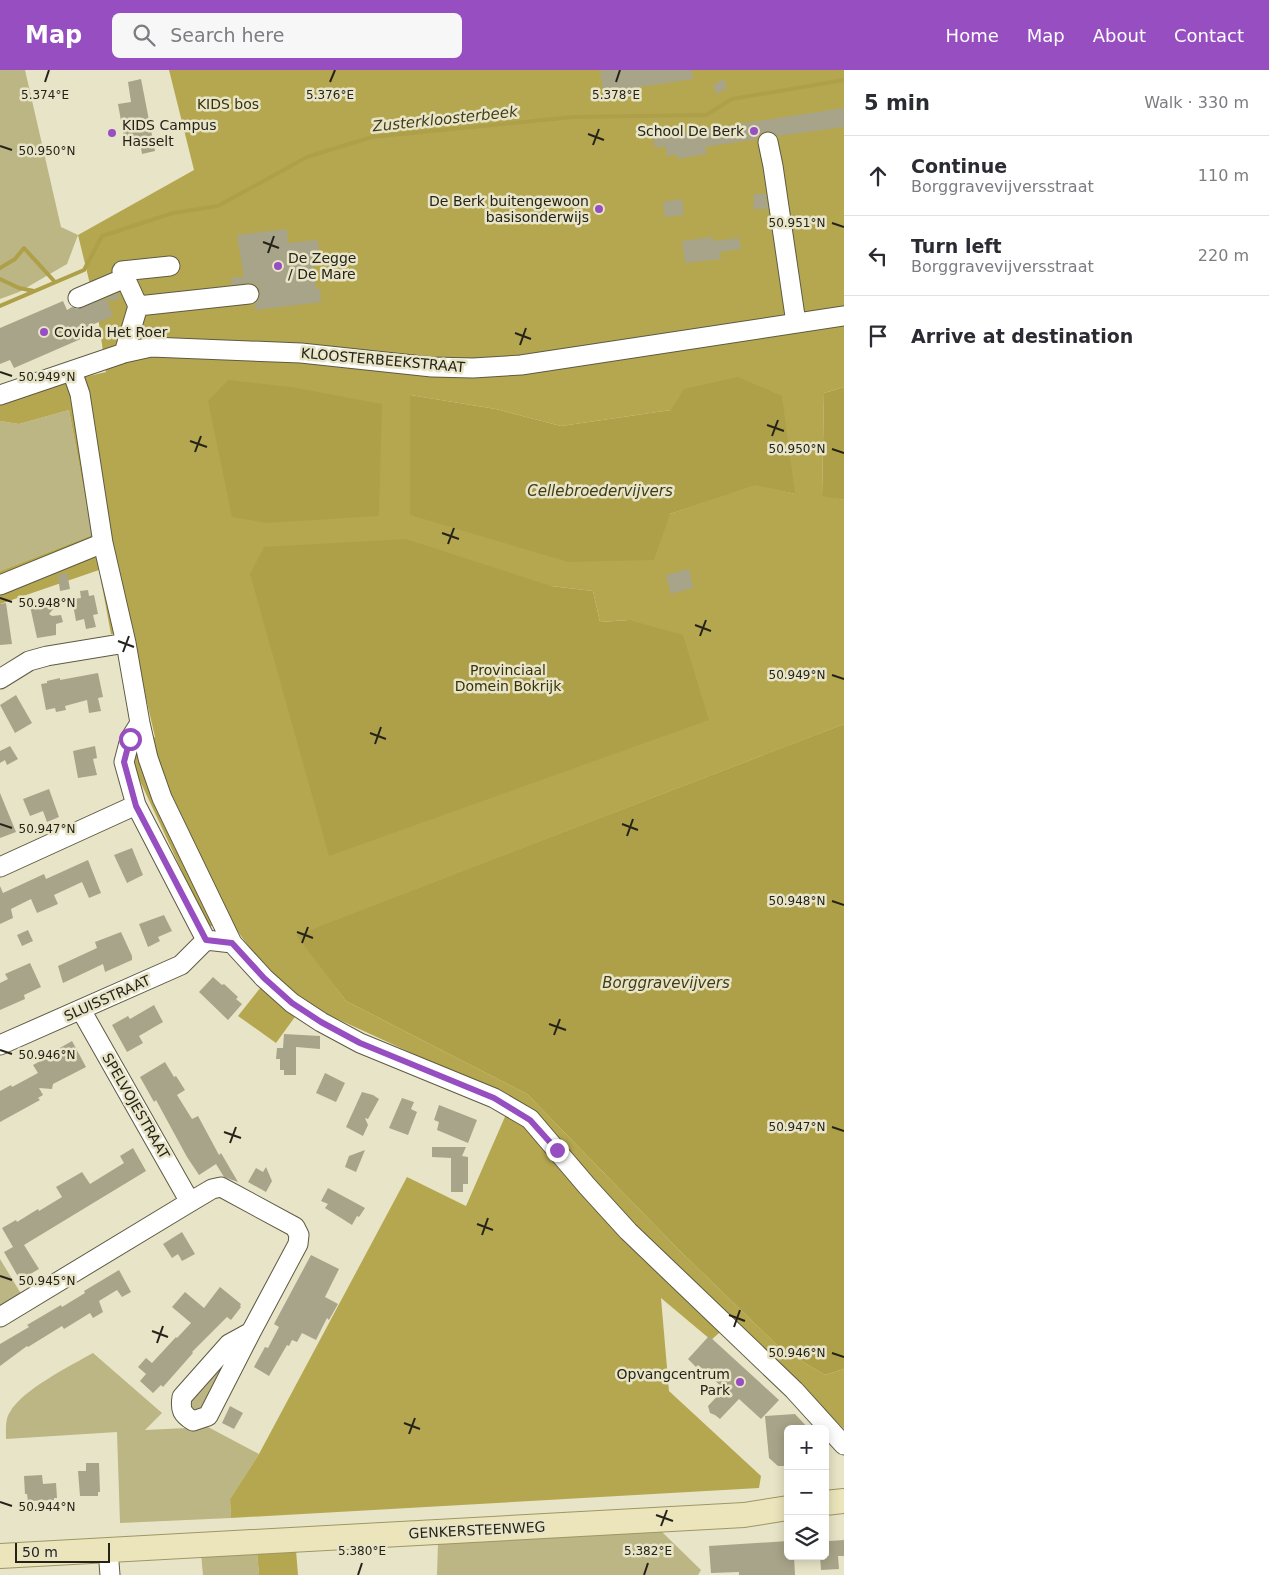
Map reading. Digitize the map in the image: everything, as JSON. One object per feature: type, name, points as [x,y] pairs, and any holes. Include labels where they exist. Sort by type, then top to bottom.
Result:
[{"type":"main road","points":[[829,1503],[844,1502]]},
{"type":"main road","name":"GENKERSTEENWEG","points":[[744,1515],[784,1509]]},
{"type":"main road","name":"GENKERSTEENWEG","points":[[0,1556],[744,1515],[784,1517]]},
{"type":"main road","points":[[829,1518],[844,1517]]},
{"type":"street","points":[[768,142],[796,323]]},
{"type":"street","points":[[124,353],[138,306],[122,271],[170,266]]},
{"type":"street","points":[[78,298],[125,278]]},
{"type":"street","points":[[138,306],[249,294]]},
{"type":"street","name":"KLOOSTERBEEKSTRAAT","points":[[0,395],[124,353],[151,346],[301,353],[432,367],[473,368],[520,365],[844,316]]},
{"type":"street","points":[[72,371],[80,394],[103,543],[126,643],[148,758],[162,798],[232,943],[264,978],[292,1003],[321,1022],[360,1043],[494,1098],[530,1120],[586,1186],[628,1231],[794,1390],[844,1445]]},
{"type":"street","points":[[0,584],[103,543]]},
{"type":"street","points":[[0,679],[29,661],[47,656],[126,643]]},
{"type":"street","points":[[140,723],[130,739],[124,762],[136,806],[206,940],[232,943]]},
{"type":"street","points":[[0,867],[136,806]]},
{"type":"street","name":"SLUISSTRAAT","points":[[0,1045],[181,965],[206,940]]},
{"type":"street","name":"SPELVOJESTRAAT","points":[[81,1010],[190,1202]]},
{"type":"street","points":[[0,1317],[212,1189],[221,1187],[295,1227],[299,1235],[298,1244],[251,1332]]},
{"type":"street","points":[[108,1550],[110,1575]]},
{"type":"shaded area","points":[[0,70],[25,70],[61,227],[78,235],[67,264],[19,292],[0,299]]},
{"type":"shaded area","points":[[69,410],[92,535],[0,571],[0,421],[19,424]]},
{"type":"shaded area","points":[[0,1259],[23,1297],[0,1308]]},
{"type":"shaded area","points":[[231,1348],[208,1409],[200,1411],[189,1407],[189,1394]]},
{"type":"shaded area","points":[[93,1353],[162,1413],[145,1430],[208,1427],[259,1454],[230,1499],[231,1518],[120,1523],[117,1432],[6,1439],[7,1418],[16,1404],[25,1395],[47,1379]]},
{"type":"shaded area","points":[[662,1532],[701,1570],[698,1575],[437,1575],[438,1543]]},
{"type":"shaded area","points":[[257,1552],[259,1575],[203,1575],[201,1553]]},
{"type":"green space","name":"KIDS bos","points":[[169,70],[844,70],[844,387],[824,393],[822,495],[844,500],[844,724],[297,935],[346,1001],[527,1094],[679,1250],[781,1349],[825,1375],[844,1369],[844,1429],[734,1320],[711,1340],[661,1298],[669,1391],[761,1476],[759,1488],[231,1518],[230,1499],[259,1454],[407,1177],[466,1206],[511,1103],[479,1084],[320,1011],[293,993],[266,970],[230,921],[208,927],[134,768],[134,749],[155,737],[131,633],[111,634],[99,570],[0,604],[0,571],[92,535],[69,410],[19,424],[0,421],[0,397],[106,372],[98,317],[78,235],[194,170]],"holes":[[[410,395],[496,409],[561,426],[671,410],[795,494],[755,484],[670,514]],[[551,586],[593,591],[600,622],[629,620],[329,856]]]},
{"type":"green space","points":[[261,987],[297,1014],[276,1043],[238,1016]]},
{"type":"green space","points":[[296,1550],[298,1575],[259,1575],[257,1552]]},
{"type":"water","name":"Cellebroedervijvers","points":[[738,377],[782,396],[795,494],[755,485],[670,514],[654,560],[568,562],[410,515],[410,395],[496,409],[561,426],[671,410],[684,389]]},
{"type":"water","points":[[228,380],[291,387],[382,404],[379,516],[267,523],[232,517],[208,401]]},
{"type":"water","points":[[844,387],[844,500],[822,496],[824,393]]},
{"type":"water","points":[[406,539],[551,586],[593,591],[600,622],[629,620],[683,635],[709,720],[329,856],[250,574],[264,547]]},
{"type":"water","name":"Borggravevijvers","points":[[844,724],[844,1369],[825,1375],[781,1349],[679,1250],[527,1094],[346,1001],[296,935]]},
{"type":"building","points":[[600,70],[692,70],[693,79],[626,89],[627,93],[604,96]]},
{"type":"building","points":[[141,79],[155,151],[142,154],[140,141],[125,143],[118,104],[131,102],[128,82]]},
{"type":"building","points":[[724,79],[727,88],[717,94],[713,85]]},
{"type":"building","name":"School De Berk","points":[[844,108],[844,127],[777,136],[772,132],[766,131],[760,134],[757,139],[705,147],[707,154],[677,159],[676,154],[667,156],[665,146],[655,148],[653,137]]},
{"type":"building","points":[[754,194],[766,194],[768,209],[753,209]]},
{"type":"building","points":[[682,199],[684,215],[665,217],[663,202]]},
{"type":"building","name":"De Zegge / De Mare","points":[[287,229],[288,243],[318,240],[319,254],[312,255],[316,289],[320,288],[321,302],[255,310],[255,304],[259,299],[260,293],[258,287],[248,283],[232,285],[231,278],[244,277],[237,235]]},
{"type":"building","points":[[712,237],[713,241],[739,238],[741,249],[720,252],[721,259],[685,263],[682,241]]},
{"type":"building","points":[[118,293],[120,298],[110,302],[108,297]]},
{"type":"building","name":"Covida Het Roer","points":[[106,298],[113,316],[87,327],[90,335],[14,368],[10,360],[0,364],[0,328],[63,301],[67,310],[72,307],[77,309]]},
{"type":"building","points":[[689,569],[693,588],[671,594],[666,575]]},
{"type":"building","points":[[67,573],[70,589],[60,591],[58,575]]},
{"type":"building","points":[[88,590],[89,596],[94,595],[98,614],[93,615],[96,627],[86,629],[84,619],[76,621],[72,599],[81,598],[80,591]]},
{"type":"building","points":[[61,600],[49,614],[52,616],[61,615],[63,622],[56,624],[56,635],[37,638],[30,606]]},
{"type":"building","points":[[6,603],[12,644],[0,645],[0,604]]},
{"type":"building","points":[[98,673],[103,697],[98,698],[101,711],[89,713],[87,700],[65,706],[66,710],[56,712],[55,708],[46,710],[41,684],[60,678],[60,680]]},
{"type":"building","points":[[16,695],[32,723],[15,733],[0,705]]},
{"type":"building","points":[[10,746],[18,759],[7,765],[5,760],[0,763],[0,751]]},
{"type":"building","points":[[95,746],[97,758],[93,759],[97,775],[78,778],[73,751]]},
{"type":"building","points":[[49,789],[59,817],[47,822],[43,811],[30,816],[23,799]]},
{"type":"building","points":[[0,793],[16,832],[0,838]]},
{"type":"building","points":[[132,848],[143,875],[127,883],[114,855]]},
{"type":"building","points":[[88,860],[101,893],[89,898],[82,882],[54,895],[58,904],[37,913],[31,899],[11,909],[13,918],[0,924],[0,886],[3,893],[44,874],[46,879]]},
{"type":"building","points":[[164,915],[172,931],[158,937],[160,941],[148,947],[139,924]]},
{"type":"building","points":[[28,930],[33,941],[22,946],[17,935]]},
{"type":"building","points":[[121,932],[132,960],[105,972],[103,964],[63,983],[58,966],[97,948],[95,942]]},
{"type":"building","points":[[30,963],[41,987],[24,995],[25,999],[0,1010],[0,983],[8,979],[5,974]]},
{"type":"building","points":[[213,977],[238,997],[236,999],[242,1004],[228,1020],[199,992]]},
{"type":"building","points":[[154,1005],[163,1022],[139,1036],[143,1043],[127,1052],[112,1025],[128,1016],[130,1019]]},
{"type":"building","points":[[284,1034],[320,1036],[320,1049],[296,1047],[296,1075],[284,1075],[284,1070],[280,1070],[280,1059],[276,1059],[277,1048],[283,1048]]},
{"type":"building","points":[[72,1041],[86,1067],[53,1084],[52,1089],[39,1088],[43,1095],[38,1098],[40,1100],[0,1122],[0,1091],[11,1085],[12,1087],[38,1073],[33,1065],[59,1051],[58,1049]]},
{"type":"building","points":[[165,1062],[185,1090],[177,1095],[192,1119],[198,1116],[219,1155],[221,1153],[238,1182],[224,1177],[216,1164],[199,1175],[187,1157],[156,1100],[154,1102],[140,1077]]},
{"type":"building","points":[[325,1073],[345,1083],[336,1102],[316,1093]]},
{"type":"building","points":[[362,1092],[379,1099],[368,1119],[365,1118],[368,1125],[363,1136],[346,1127]]},
{"type":"building","points":[[402,1098],[414,1102],[411,1109],[417,1112],[408,1135],[389,1128]]},
{"type":"building","points":[[439,1105],[477,1120],[468,1143],[437,1130],[439,1122],[434,1120]]},
{"type":"building","points":[[432,1147],[466,1147],[462,1156],[468,1157],[468,1184],[463,1184],[463,1192],[451,1192],[451,1158],[432,1157]]},
{"type":"building","points":[[133,1148],[146,1171],[24,1245],[39,1269],[20,1280],[4,1252],[13,1247],[2,1228],[16,1220],[17,1222],[38,1209],[39,1211],[62,1197],[56,1187],[82,1172],[90,1184],[124,1163],[120,1156]]},
{"type":"building","points":[[365,1150],[356,1172],[345,1167],[349,1156]]},
{"type":"building","points":[[266,1167],[272,1181],[266,1192],[248,1182],[256,1168],[263,1172]]},
{"type":"building","points":[[328,1188],[365,1208],[352,1225],[325,1208],[328,1204],[321,1201]]},
{"type":"building","points":[[182,1232],[195,1254],[182,1261],[178,1254],[172,1258],[163,1244]]},
{"type":"building","points":[[311,1255],[339,1269],[325,1297],[338,1304],[329,1320],[327,1318],[316,1340],[302,1333],[297,1342],[292,1340],[289,1346],[287,1345],[269,1376],[254,1367],[265,1347],[268,1348],[279,1327],[274,1324]]},
{"type":"building","points":[[119,1270],[131,1292],[122,1297],[117,1290],[99,1301],[103,1312],[93,1318],[90,1313],[64,1329],[62,1326],[27,1346],[0,1366],[0,1344],[29,1327],[27,1325],[61,1305],[62,1307]]},
{"type":"building","points":[[220,1287],[241,1304],[241,1307],[231,1320],[227,1317],[192,1352],[163,1387],[161,1385],[153,1393],[140,1381],[146,1374],[138,1367],[146,1358],[152,1363],[191,1323],[172,1307],[185,1292],[204,1308]]},
{"type":"building","name":"Opvangcentrum Park","points":[[709,1336],[779,1400],[761,1419],[739,1399],[720,1419],[710,1413],[708,1406],[724,1389],[698,1365],[696,1367],[688,1359]]},
{"type":"building","points":[[230,1406],[243,1413],[234,1429],[222,1423]]},
{"type":"building","points":[[795,1414],[805,1425],[784,1425],[784,1466],[778,1466],[769,1458],[765,1416]]},
{"type":"building","points":[[86,1463],[99,1463],[100,1492],[98,1492],[98,1496],[80,1496],[78,1471],[86,1471]]},
{"type":"building","points":[[42,1475],[43,1484],[56,1483],[57,1498],[54,1498],[54,1500],[28,1501],[27,1494],[25,1494],[24,1476]]},
{"type":"building","points":[[844,1540],[844,1556],[838,1556],[839,1569],[821,1570],[820,1560],[829,1560],[829,1541]]},
{"type":"building","points":[[784,1541],[784,1560],[794,1560],[795,1575],[739,1575],[739,1572],[711,1573],[709,1546]]},
{"type":"waterway","name":"Zusterkloosterbeek","points":[[0,306],[84,270],[102,236],[173,213],[218,206],[307,157],[372,137],[573,117],[706,115],[732,99],[844,80]]},
{"type":"waterway","points":[[0,268],[15,259],[24,248],[55,282]]},
{"type":"waterway","points":[[0,279],[19,288],[34,291]]},
{"type":"place","name":"School De Berk","points":[[754,131]]},
{"type":"place","name":"KIDS Campus Hasselt","points":[[112,133]]},
{"type":"place","name":"De Berk buitengewoon basisonderwijs","points":[[599,209]]},
{"type":"place","name":"De Zegge / De Mare","points":[[278,266]]},
{"type":"place","name":"Covida Het Roer","points":[[44,332]]},
{"type":"place","name":"Opvangcentrum Park","points":[[740,1382]]},
{"type":"route","points":[[130,739],[124,762],[136,806],[206,940],[232,943],[264,978],[292,1003],[321,1022],[360,1043],[494,1098],[506,1105],[530,1120],[557,1150]]},
{"type":"park label","name":"Provinciaal Domein Bokrijk","points":[[508,678]]}]
